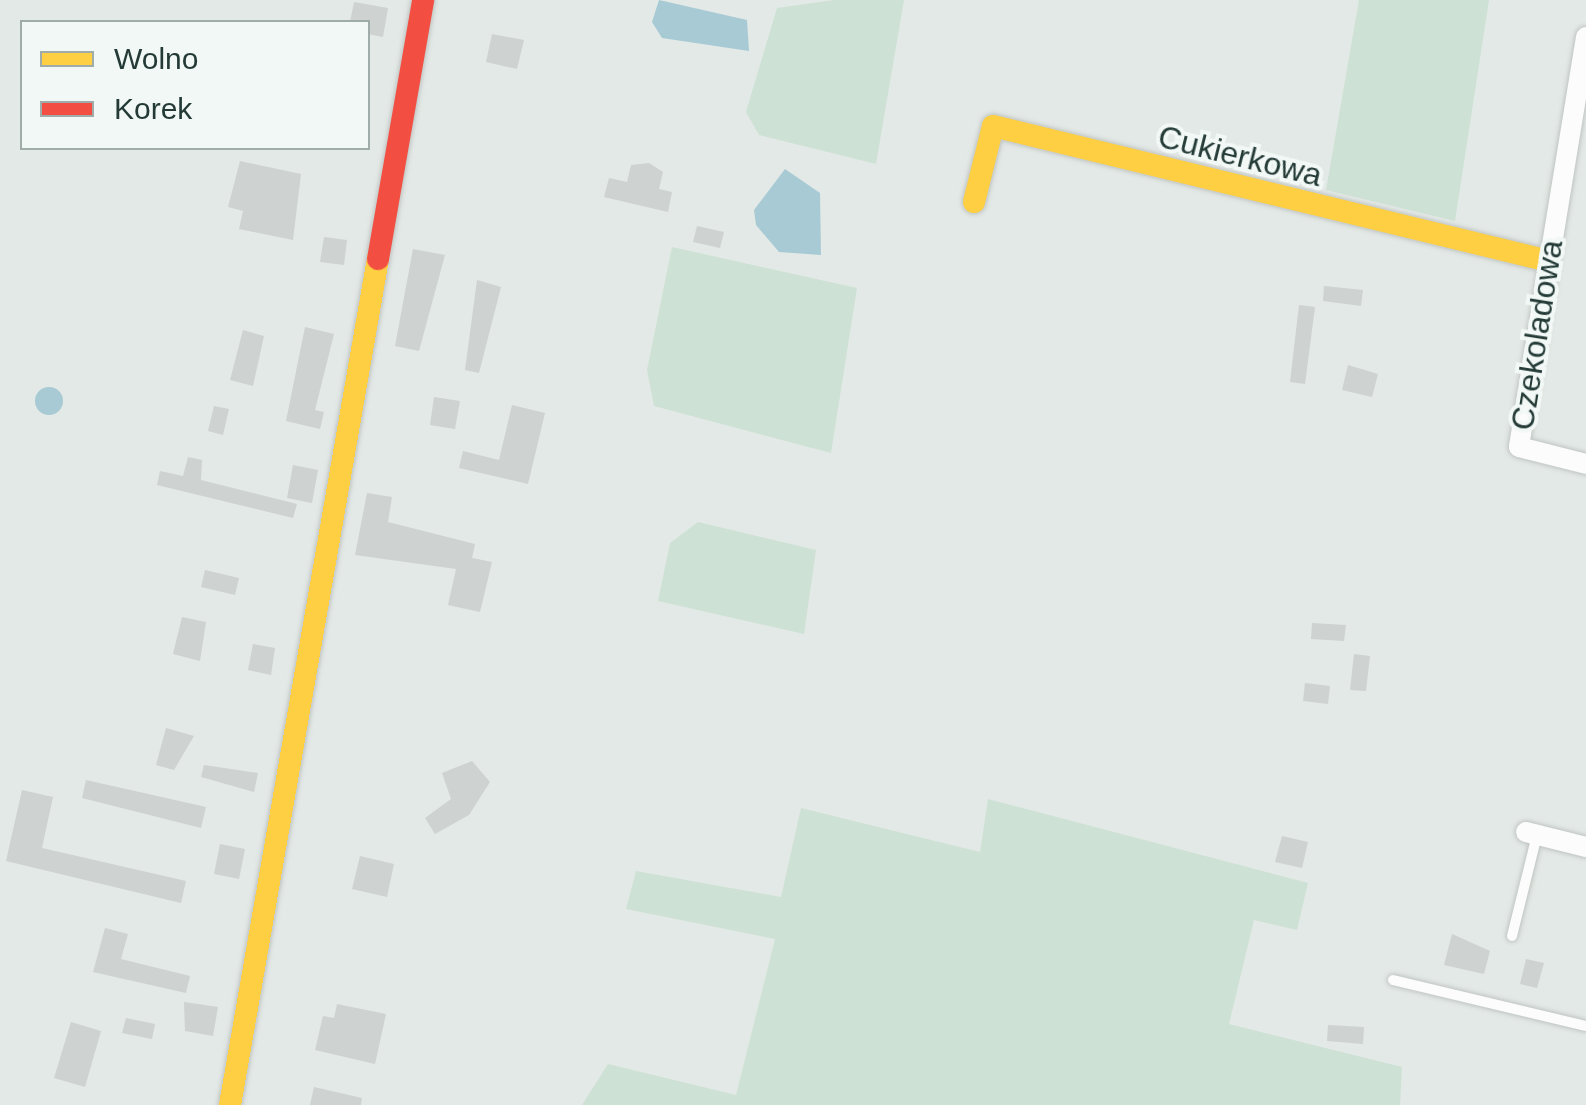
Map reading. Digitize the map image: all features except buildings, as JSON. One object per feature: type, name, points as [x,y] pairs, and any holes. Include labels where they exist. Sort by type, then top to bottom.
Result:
[{"type":"street","points":[[230,1105],[424,0]]},
{"type":"street","name":"Czekoladowa","points":[[1586,37],[1519,447],[1586,464]]},
{"type":"street","name":"Cukierkowa","points":[[974,202],[993,126],[1549,261]]},
{"type":"street","points":[[1531,833],[1586,848]]},
{"type":"lane","points":[[1512,936],[1531,833]]},
{"type":"lane","points":[[1393,980],[1586,1026]]},
{"type":"green space","points":[[834,0],[904,0],[876,164],[759,135],[746,112],[777,8]]},
{"type":"green space","points":[[1359,0],[1489,0],[1455,221],[1326,190]]},
{"type":"green space","points":[[672,247],[857,288],[831,453],[654,406],[647,370]]},
{"type":"green space","points":[[698,522],[816,550],[804,634],[658,601],[670,543]]},
{"type":"green space","points":[[988,799],[1308,883],[1297,930],[1254,920],[1229,1024],[1402,1067],[1400,1105],[582,1105],[608,1064],[736,1095],[775,939],[626,909],[636,871],[781,897],[801,808],[980,852]]},
{"type":"water","points":[[659,0],[747,20],[749,51],[662,38],[652,22]]},
{"type":"water","points":[[785,169],[820,193],[821,255],[779,252],[756,225],[754,210]]},
{"type":"water","points":[[49,387],[59,391],[63,401],[59,411],[49,415],[39,411],[35,401],[39,391]]},
{"type":"traffic: slow","points":[[974,202],[993,126],[1549,261]]},
{"type":"traffic: slow","points":[[230,1105],[378,259]]},
{"type":"traffic: jam","points":[[378,259],[423,0]]}]
